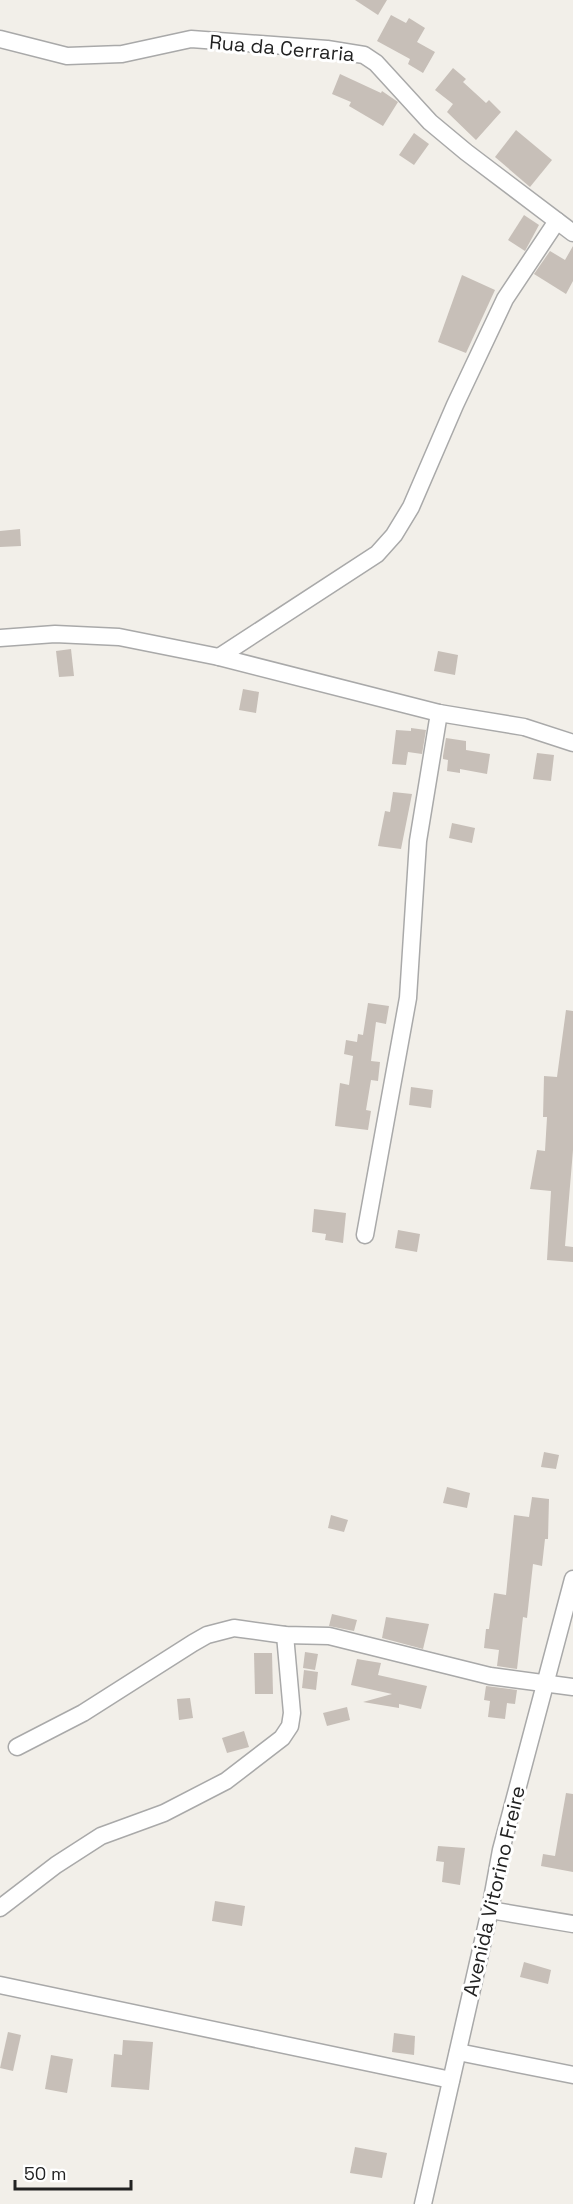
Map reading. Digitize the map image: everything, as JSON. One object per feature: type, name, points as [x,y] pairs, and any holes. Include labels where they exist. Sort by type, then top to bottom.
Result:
[{"type":"street","name":"Rua da Cerraria","points":[[0,39],[67,56],[122,54],[191,39],[327,49],[364,55],[376,63],[430,122],[573,233]]},
{"type":"street","points":[[219,657],[377,554],[394,535],[411,507],[455,405],[506,299],[557,221]]},
{"type":"street","points":[[0,638],[55,634],[119,637],[219,657],[439,713],[524,727],[573,743]]},
{"type":"street","points":[[365,1235],[408,998],[418,841],[439,713]]},
{"type":"street","name":"Avenida Vitorino Freire","points":[[423,2204],[490,1910],[501,1850],[573,1579]]},
{"type":"street","points":[[17,1747],[83,1713],[207,1635],[234,1628],[285,1635],[329,1636],[490,1676],[573,1687]]},
{"type":"street","points":[[0,1908],[56,1865],[101,1836],[197,1798],[226,1781],[282,1738],[290,1726],[292,1713],[285,1635]]},
{"type":"street","points":[[490,1910],[573,1924]]},
{"type":"street","points":[[0,1985],[451,2080]]},
{"type":"street","points":[[458,2052],[573,2076]]},
{"type":"building","points":[[355,0],[387,0],[378,15]]},
{"type":"building","points":[[391,15],[406,23],[409,18],[425,28],[417,42],[435,52],[423,73],[408,64],[410,59],[377,41]]},
{"type":"building","points":[[453,68],[466,79],[463,82],[486,103],[489,100],[501,112],[476,140],[447,112],[453,104],[435,90]]},
{"type":"building","points":[[340,74],[381,93],[382,91],[398,102],[383,126],[349,106],[351,102],[332,94]]},
{"type":"building","points":[[516,130],[552,160],[530,187],[495,157]]},
{"type":"building","points":[[414,133],[429,144],[414,165],[399,155]]},
{"type":"building","points":[[524,215],[539,225],[525,251],[508,240]]},
{"type":"building","points":[[573,246],[573,281],[566,294],[534,274],[550,251],[565,260]]},
{"type":"building","points":[[462,275],[495,290],[466,353],[438,342]]},
{"type":"building","points":[[20,529],[21,546],[0,547],[0,531]]},
{"type":"building","points":[[71,649],[74,676],[59,677],[56,651]]},
{"type":"building","points":[[438,651],[458,655],[455,675],[434,671]]},
{"type":"building","points":[[243,689],[259,692],[256,713],[239,710]]},
{"type":"building","points":[[411,728],[426,730],[422,754],[408,752],[406,765],[392,764],[396,730],[411,731]]},
{"type":"building","points":[[446,738],[466,741],[466,750],[490,754],[487,774],[460,769],[460,773],[447,771],[448,760],[443,759]]},
{"type":"building","points":[[537,753],[554,755],[551,781],[533,779]]},
{"type":"building","points":[[393,792],[412,794],[401,849],[378,846],[385,811],[390,812]]},
{"type":"building","points":[[452,823],[475,828],[472,843],[449,838]]},
{"type":"building","points":[[368,1003],[389,1006],[386,1024],[376,1022],[371,1061],[380,1062],[378,1081],[371,1080],[366,1110],[371,1111],[368,1130],[335,1126],[340,1083],[349,1085],[353,1056],[344,1054],[346,1040],[357,1042],[358,1034],[363,1035]]},
{"type":"building","points":[[566,1010],[573,1011],[573,1150],[565,1246],[573,1247],[573,1262],[547,1260],[551,1191],[530,1189],[537,1150],[545,1151],[547,1117],[543,1117],[544,1076],[557,1077]]},
{"type":"building","points":[[411,1087],[433,1090],[431,1108],[409,1105]]},
{"type":"building","points":[[314,1209],[346,1213],[343,1243],[325,1240],[326,1234],[312,1232]]},
{"type":"building","points":[[398,1230],[420,1234],[417,1252],[395,1248]]},
{"type":"building","points":[[544,1452],[559,1455],[556,1469],[541,1467]]},
{"type":"building","points":[[447,1487],[470,1493],[467,1508],[443,1503]]},
{"type":"building","points":[[532,1497],[549,1499],[548,1539],[545,1539],[542,1566],[533,1564],[527,1618],[523,1617],[517,1669],[497,1666],[499,1650],[484,1648],[494,1593],[506,1595],[514,1515],[529,1517]]},
{"type":"building","points":[[331,1515],[348,1520],[344,1532],[328,1528]]},
{"type":"building","points":[[332,1614],[357,1620],[354,1631],[329,1626]]},
{"type":"building","points":[[386,1617],[429,1624],[423,1649],[382,1638]]},
{"type":"building","points":[[305,1652],[318,1654],[315,1670],[303,1668]]},
{"type":"building","points":[[254,1653],[272,1653],[273,1694],[255,1694]]},
{"type":"building","points":[[357,1659],[381,1663],[378,1675],[427,1686],[421,1709],[399,1704],[399,1708],[363,1702],[392,1694],[351,1685]]},
{"type":"building","points":[[304,1670],[318,1672],[316,1690],[302,1688]]},
{"type":"building","points":[[486,1686],[517,1690],[515,1704],[507,1703],[505,1719],[488,1717],[490,1701],[484,1700]]},
{"type":"building","points":[[190,1698],[193,1718],[179,1720],[177,1699]]},
{"type":"building","points":[[347,1707],[350,1720],[327,1726],[323,1713]]},
{"type":"building","points":[[244,1731],[249,1747],[227,1753],[222,1738]]},
{"type":"building","points":[[566,1793],[573,1794],[573,1872],[541,1866],[543,1854],[555,1856]]},
{"type":"building","points":[[438,1846],[465,1848],[460,1885],[442,1882],[444,1862],[436,1861]]},
{"type":"building","points":[[215,1901],[245,1906],[242,1926],[212,1921]]},
{"type":"building","points":[[524,1962],[551,1970],[548,1984],[520,1977]]},
{"type":"building","points":[[8,2032],[21,2035],[13,2071],[0,2068]]},
{"type":"building","points":[[394,2033],[415,2036],[414,2055],[392,2052]]},
{"type":"building","points":[[123,2040],[153,2042],[149,2090],[111,2087],[114,2054],[122,2055]]},
{"type":"building","points":[[51,2055],[73,2059],[67,2093],[45,2089]]},
{"type":"building","points":[[355,2147],[387,2153],[382,2178],[350,2173]]}]
